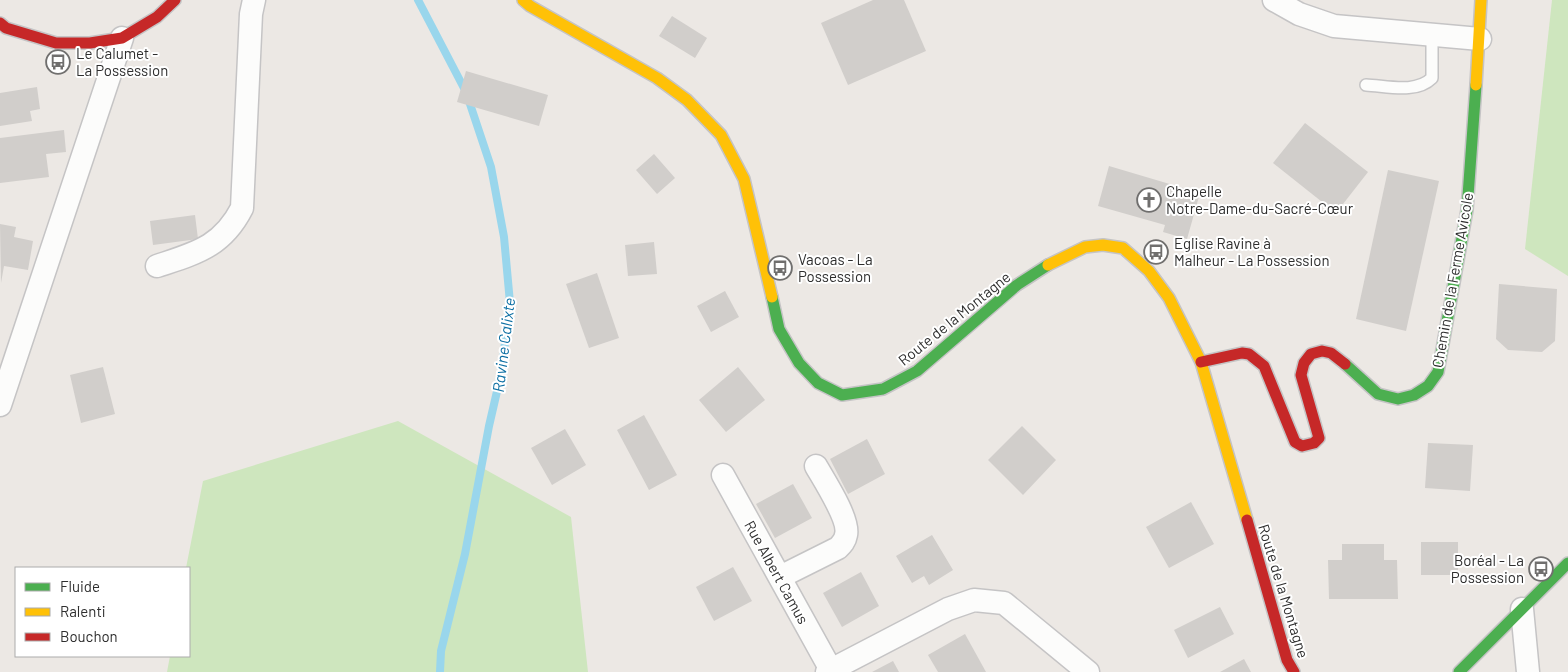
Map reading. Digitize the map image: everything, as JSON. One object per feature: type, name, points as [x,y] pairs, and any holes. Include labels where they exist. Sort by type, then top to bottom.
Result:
[{"type":"main road","points":[[0,24],[6,28],[56,42],[90,43],[122,38],[157,17],[175,0]]},
{"type":"main road","name":"Route de la Montagne","points":[[523,0],[530,6],[657,78],[687,100],[721,135],[744,179],[779,328],[799,363],[818,383],[842,395],[883,389],[917,371],[1041,268],[1085,247],[1123,248],[1149,271],[1169,298],[1201,362],[1287,660],[1294,672]]},
{"type":"main road","name":"Chemin de la Ferme Avicole","points":[[1201,362],[1242,353],[1254,357],[1264,366],[1295,442],[1302,446],[1314,443],[1319,438],[1301,375],[1304,363],[1311,354],[1322,351],[1331,353],[1378,394],[1398,399],[1414,395],[1428,386],[1438,372],[1467,210],[1480,39],[1481,0]]},
{"type":"main road","points":[[1459,672],[1568,563]]},
{"type":"street","points":[[158,266],[193,254],[218,240],[234,224],[242,208],[251,14],[254,0]]},
{"type":"street","points":[[1274,0],[1298,14],[1334,26],[1480,39]]},
{"type":"street","points":[[0,405],[122,38]]},
{"type":"street","points":[[780,577],[838,548],[844,542],[847,533],[846,522],[816,466]]},
{"type":"street","name":"Rue Albert Camus","points":[[723,475],[780,577],[829,671]]},
{"type":"street","points":[[829,671],[948,609],[974,600],[1004,603],[1088,672]]},
{"type":"street","points":[[1522,609],[1528,672]]},
{"type":"lane","points":[[1366,85],[1416,88],[1425,84],[1432,78],[1432,35]]},
{"type":"green space","points":[[1552,0],[1568,0],[1568,276],[1525,249]]},
{"type":"green space","points":[[398,421],[571,517],[588,672],[167,672],[170,657],[190,657],[190,567],[186,567],[203,481]]},
{"type":"building","points":[[873,0],[904,0],[926,51],[848,85],[821,23]]},
{"type":"building","points":[[672,16],[707,38],[695,58],[659,36]]},
{"type":"building","points":[[466,71],[548,95],[539,126],[457,102]]},
{"type":"building","points":[[37,87],[40,109],[30,111],[32,121],[0,126],[0,93]]},
{"type":"building","points":[[1305,123],[1368,172],[1336,213],[1273,163]]},
{"type":"building","points":[[64,130],[66,152],[46,154],[49,177],[0,183],[0,138]]},
{"type":"building","points":[[654,154],[675,178],[657,194],[636,170]]},
{"type":"building","name":"Chapelle Notre-Dame-du-Sacré-Cœur","points":[[1109,166],[1200,193],[1187,239],[1163,232],[1165,225],[1098,206]]},
{"type":"building","points":[[1388,170],[1439,181],[1406,331],[1356,319]]},
{"type":"building","points":[[195,215],[198,239],[153,245],[150,221]]},
{"type":"building","points":[[0,224],[16,227],[14,237],[33,241],[28,270],[4,266],[1,283]]},
{"type":"building","points":[[654,242],[657,274],[628,276],[625,245]]},
{"type":"building","points":[[597,273],[619,338],[589,348],[566,284]]},
{"type":"building","points":[[1499,284],[1557,289],[1555,341],[1542,352],[1508,350],[1496,339]]},
{"type":"building","points":[[725,291],[739,317],[711,332],[697,306]]},
{"type":"building","points":[[103,367],[115,414],[81,423],[70,375]]},
{"type":"building","points":[[738,367],[765,400],[726,432],[699,400]]},
{"type":"building","points":[[644,415],[677,475],[649,490],[617,430]]},
{"type":"building","points":[[1022,426],[1056,460],[1023,495],[988,460]]},
{"type":"building","points":[[565,429],[586,465],[552,485],[531,448]]},
{"type":"building","points":[[867,439],[885,474],[848,494],[830,459]]},
{"type":"building","points":[[1428,443],[1473,445],[1470,491],[1425,488]]},
{"type":"building","points":[[793,484],[812,518],[775,538],[756,504]]},
{"type":"building","points":[[1191,502],[1214,544],[1169,568],[1146,527]]},
{"type":"building","points":[[932,535],[953,570],[929,585],[924,576],[912,583],[896,556]]},
{"type":"building","points":[[1421,542],[1458,542],[1458,575],[1421,575]]},
{"type":"building","points":[[1342,544],[1384,544],[1384,560],[1397,560],[1398,599],[1329,599],[1328,560],[1342,560]]},
{"type":"building","points":[[733,567],[752,601],[714,621],[696,587]]},
{"type":"building","points":[[861,572],[879,606],[842,627],[823,593]]},
{"type":"building","points":[[1220,607],[1234,634],[1188,658],[1174,630]]},
{"type":"building","points":[[965,634],[986,672],[938,672],[928,655]]},
{"type":"building","points":[[1244,659],[1251,672],[1220,672]]},
{"type":"building","points":[[893,661],[899,672],[872,672]]},
{"type":"waterway","name":"Ravine Calixte","points":[[418,0],[466,92],[491,167],[504,237],[510,303],[501,374],[489,426],[465,554],[441,651],[440,672]]},
{"type":"traffic: fast","points":[[1345,364],[1378,394],[1398,399],[1414,395],[1428,386],[1438,372],[1467,210],[1476,85]]},
{"type":"traffic: fast","points":[[772,297],[779,329],[799,363],[818,383],[842,395],[883,389],[917,371],[1017,285],[1048,265]]},
{"type":"traffic: fast","points":[[1459,672],[1568,563]]},
{"type":"traffic: slow","points":[[523,0],[530,6],[657,78],[687,100],[721,135],[744,179],[772,297]]},
{"type":"traffic: slow","points":[[1476,85],[1481,0]]},
{"type":"traffic: slow","points":[[1048,265],[1085,247],[1103,245],[1123,248],[1149,271],[1169,298],[1201,362],[1247,520]]},
{"type":"traffic: jam","points":[[0,23],[6,28],[56,43],[90,43],[122,38],[157,17],[175,0]]},
{"type":"traffic: jam","points":[[1201,362],[1242,353],[1249,354],[1264,366],[1295,442],[1302,446],[1314,443],[1319,438],[1301,375],[1304,363],[1311,354],[1322,351],[1331,353],[1345,364]]},
{"type":"traffic: jam","points":[[1247,520],[1287,660],[1294,672]]},
{"type":"place","name":"Le Calumet - La Possession","points":[[58,62]]},
{"type":"place","name":"Chapelle Notre-Dame-du-Sacré-Cœur","points":[[1149,200]]},
{"type":"place","name":"Eglise Ravine à Malheur - La Possession","points":[[1156,252]]},
{"type":"place","name":"Vacoas - La Possession","points":[[780,268]]},
{"type":"place","name":"Boréal - La Possession","points":[[1541,569]]}]
